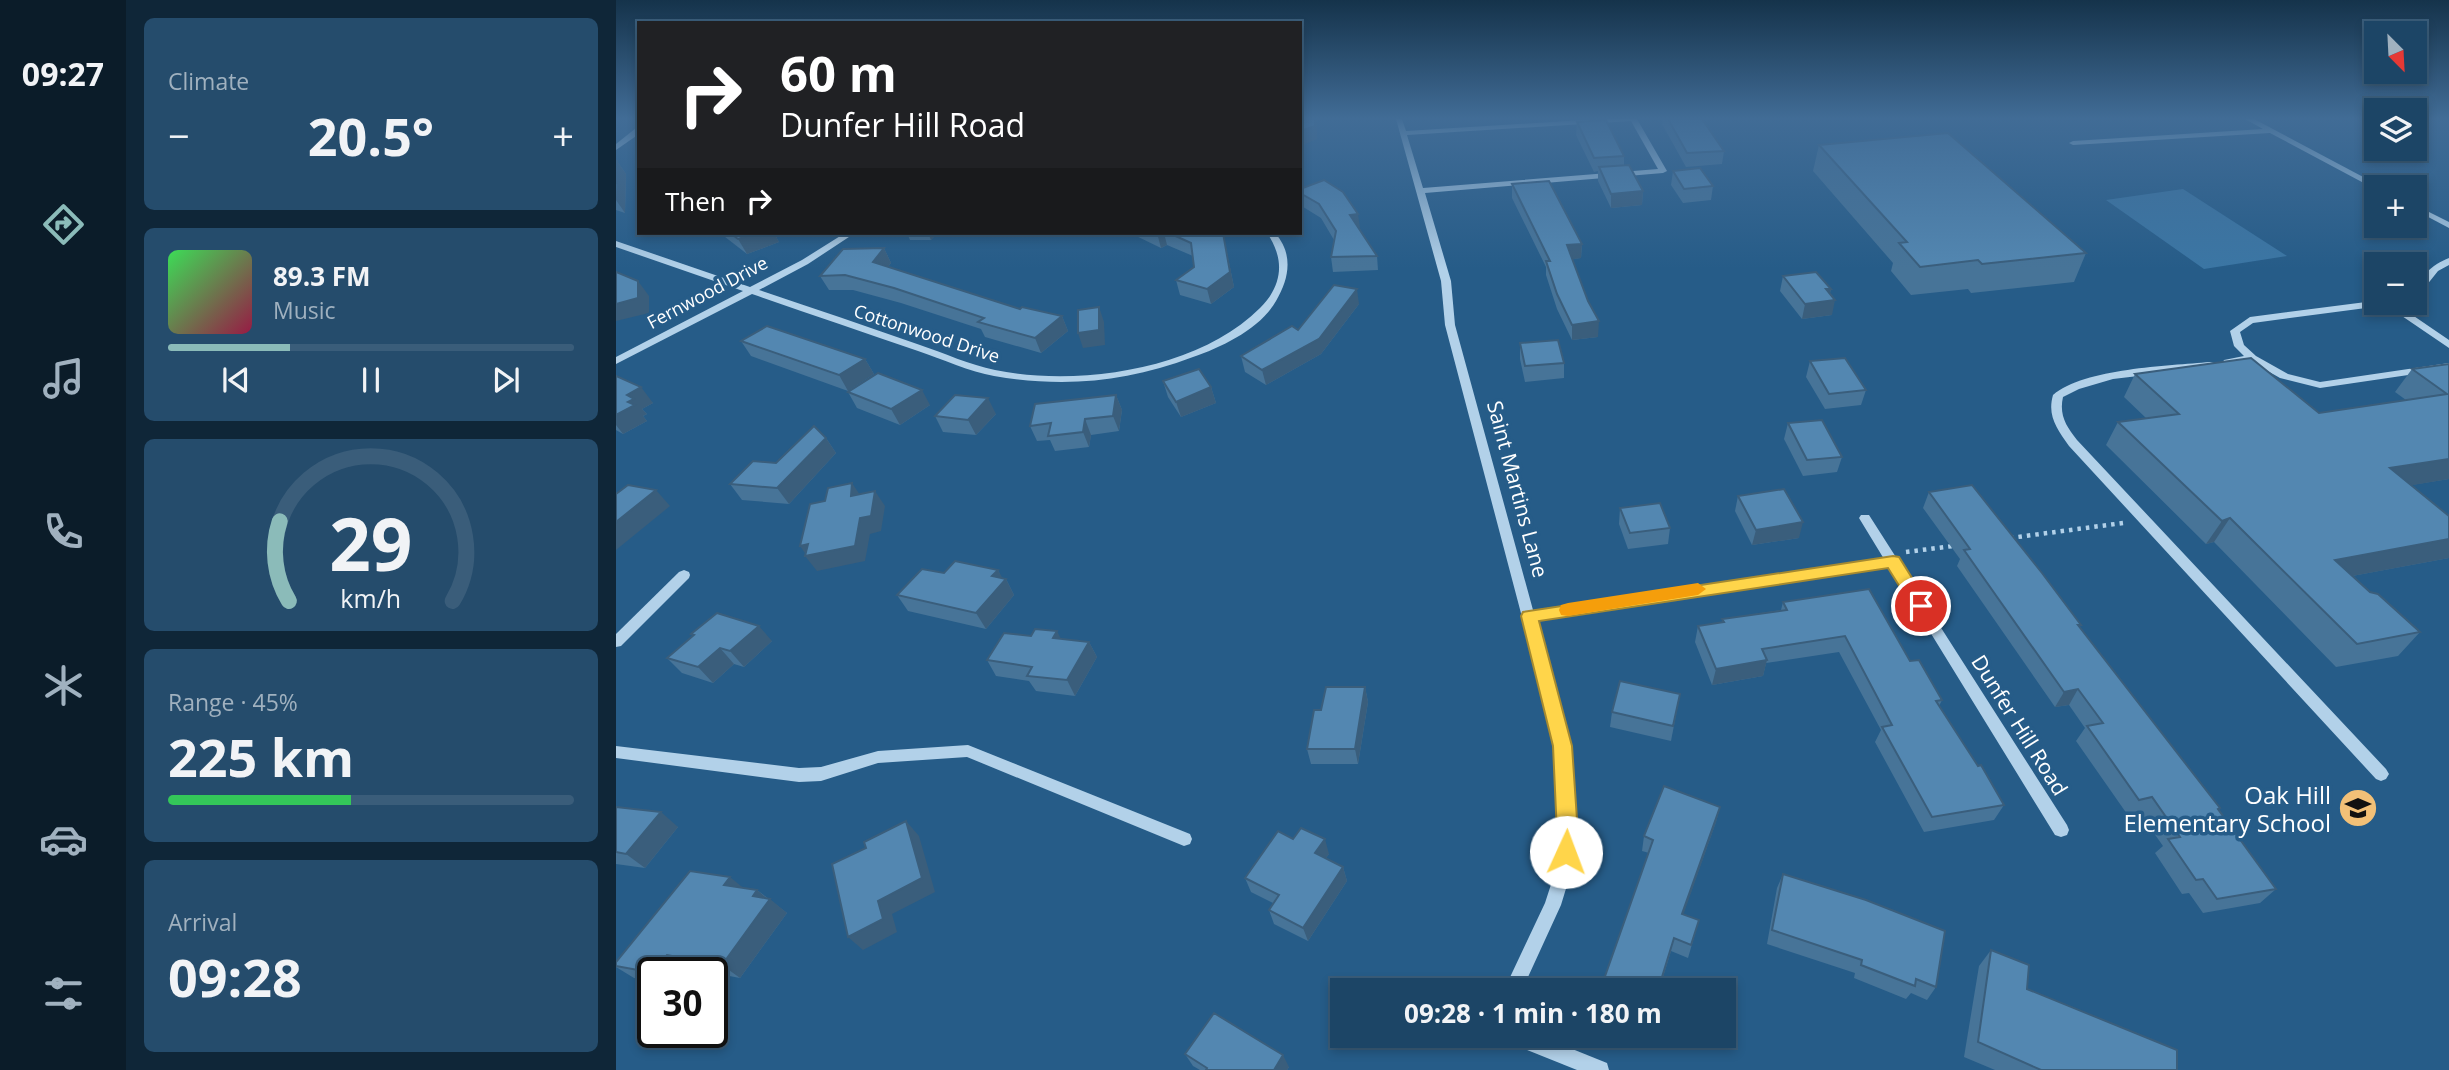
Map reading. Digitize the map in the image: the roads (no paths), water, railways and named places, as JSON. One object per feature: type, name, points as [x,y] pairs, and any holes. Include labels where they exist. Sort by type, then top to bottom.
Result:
[{"type":"street","name":"Saint Martins Lane","points":[[1414,169],[1447,281],[1450,325],[1563,746],[1568,834],[1564,869],[1553,905],[1519,978]]},
{"type":"street","points":[[1421,191],[1663,171],[1662,169]]},
{"type":"street","points":[[2343,169],[2364,180]]},
{"type":"street","points":[[2427,213],[2449,225]]},
{"type":"street","name":"Fernwood Drive","points":[[616,361],[751,292],[831,248],[848,235]]},
{"type":"street","name":"Cottonwood Drive","points":[[616,244],[993,373],[1059,380],[1131,374],[1204,349],[1244,328],[1270,304],[1279,289],[1285,266],[1283,250],[1272,235]]},
{"type":"street","points":[[2427,279],[2435,269],[2449,261]]},
{"type":"street","points":[[2364,305],[2250,320],[2235,331],[2239,346],[2252,358],[2284,376],[2320,385],[2449,366]]},
{"type":"street","points":[[2415,315],[2449,345]]},
{"type":"street","points":[[2252,358],[2122,376],[2074,386],[2058,395],[2053,408],[2058,422],[2073,443],[2381,774]]},
{"type":"street","name":"Dunfer Hill Road","points":[[1865,518],[2061,830]]},
{"type":"street","points":[[1529,616],[1891,558]]},
{"type":"street","points":[[616,642],[684,575]]},
{"type":"street","points":[[616,752],[799,775],[821,774],[878,757],[968,751],[1184,839]]},
{"type":"street","points":[[1546,1048],[1600,1070]]},
{"type":"place","name":"Oak Hill Elementary School","points":[[2358,808]]}]
